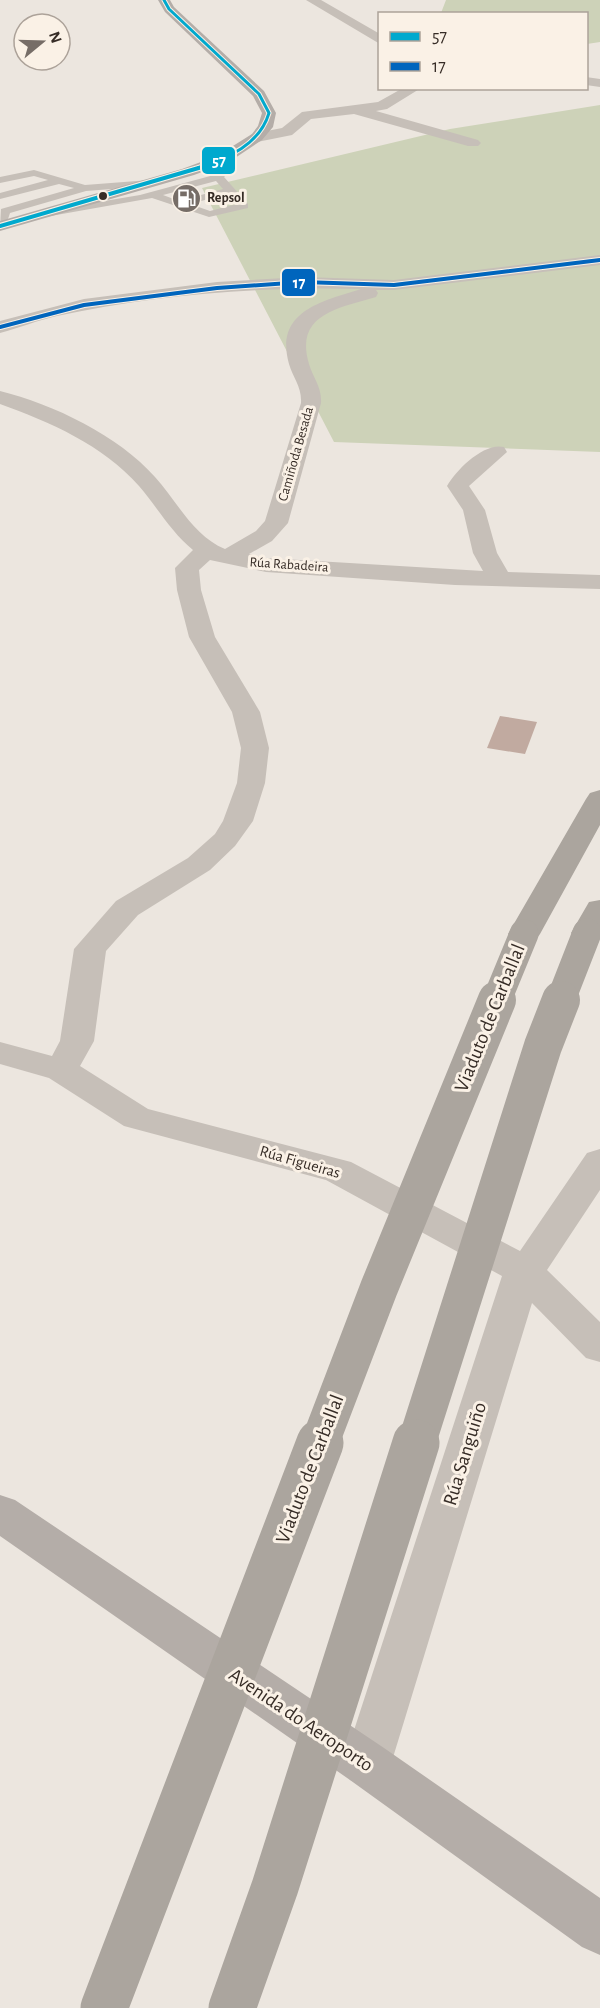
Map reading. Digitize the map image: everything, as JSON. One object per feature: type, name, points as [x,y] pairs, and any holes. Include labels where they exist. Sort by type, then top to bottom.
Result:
[{"type":"highway","name":"Viaduto de Carballal","points":[[104,2008],[379,1288],[524,934],[600,799]]},
{"type":"highway","points":[[232,2008],[275,1887],[543,1046],[593,921]]},
{"type":"main road","points":[[0,226],[25,212],[151,189],[223,159],[257,137],[268,121],[269,113],[264,100],[169,9],[164,0]]},
{"type":"main road","name":"Avenida do Aeroporto","points":[[0,1513],[367,1764],[600,1929]]},
{"type":"street","points":[[312,0],[378,39]]},
{"type":"street","points":[[257,137],[287,132],[307,116],[382,106],[410,90]]},
{"type":"street","points":[[357,111],[473,143]]},
{"type":"street","points":[[0,327],[50,312],[84,305],[217,288],[303,282],[394,285],[600,260]]},
{"type":"street","name":"Camiñoda Besada","points":[[61,1070],[77,1041],[90,949],[127,908],[199,864],[225,840],[238,821],[251,783],[255,748],[246,712],[202,637],[189,590],[187,568],[264,536],[276,523],[311,403],[312,387],[299,364],[296,345],[300,326],[309,314],[337,302],[394,285]]},
{"type":"street","points":[[0,397],[58,418],[120,457],[146,480],[176,520],[217,554]]},
{"type":"street","points":[[496,452],[462,479],[458,486],[474,510],[485,553],[500,580]]},
{"type":"street","name":"Rúa Rabadeira","points":[[217,554],[266,565],[500,580],[600,582]]},
{"type":"street","name":"Rúa Figueiras","points":[[0,1053],[61,1070],[136,1118],[338,1171],[523,1270],[600,1347]]},
{"type":"street","name":"Rúa Sanguiño","points":[[367,1764],[523,1270],[533,1261],[600,1162]]},
{"type":"lane","points":[[0,180],[34,173],[85,188],[151,189],[218,177],[225,171],[223,159]]},
{"type":"lane","points":[[151,189],[178,205],[208,214],[244,206],[218,177]]},
{"type":"lane","points":[[0,198],[58,180]]},
{"type":"lane","points":[[0,198],[25,212],[85,188]]},
{"type":"lane","points":[[178,205],[230,190]]},
{"type":"green space","points":[[446,0],[600,0],[600,42],[588,44],[588,12],[441,12]]},
{"type":"green space","points":[[600,105],[600,452],[334,442],[202,188],[450,129]]},
{"type":"building","points":[[500,716],[537,722],[525,754],[487,748]]},
{"type":"transit line","name":"57","points":[[0,226],[188,172],[223,159],[239,151],[257,137],[265,127],[269,113],[259,94],[169,9],[164,0]]},
{"type":"transit line","name":"17","points":[[0,327],[50,312],[84,305],[217,288],[303,282],[394,285],[600,260]]},
{"type":"place","name":"Repsol","points":[[186,198]]}]
